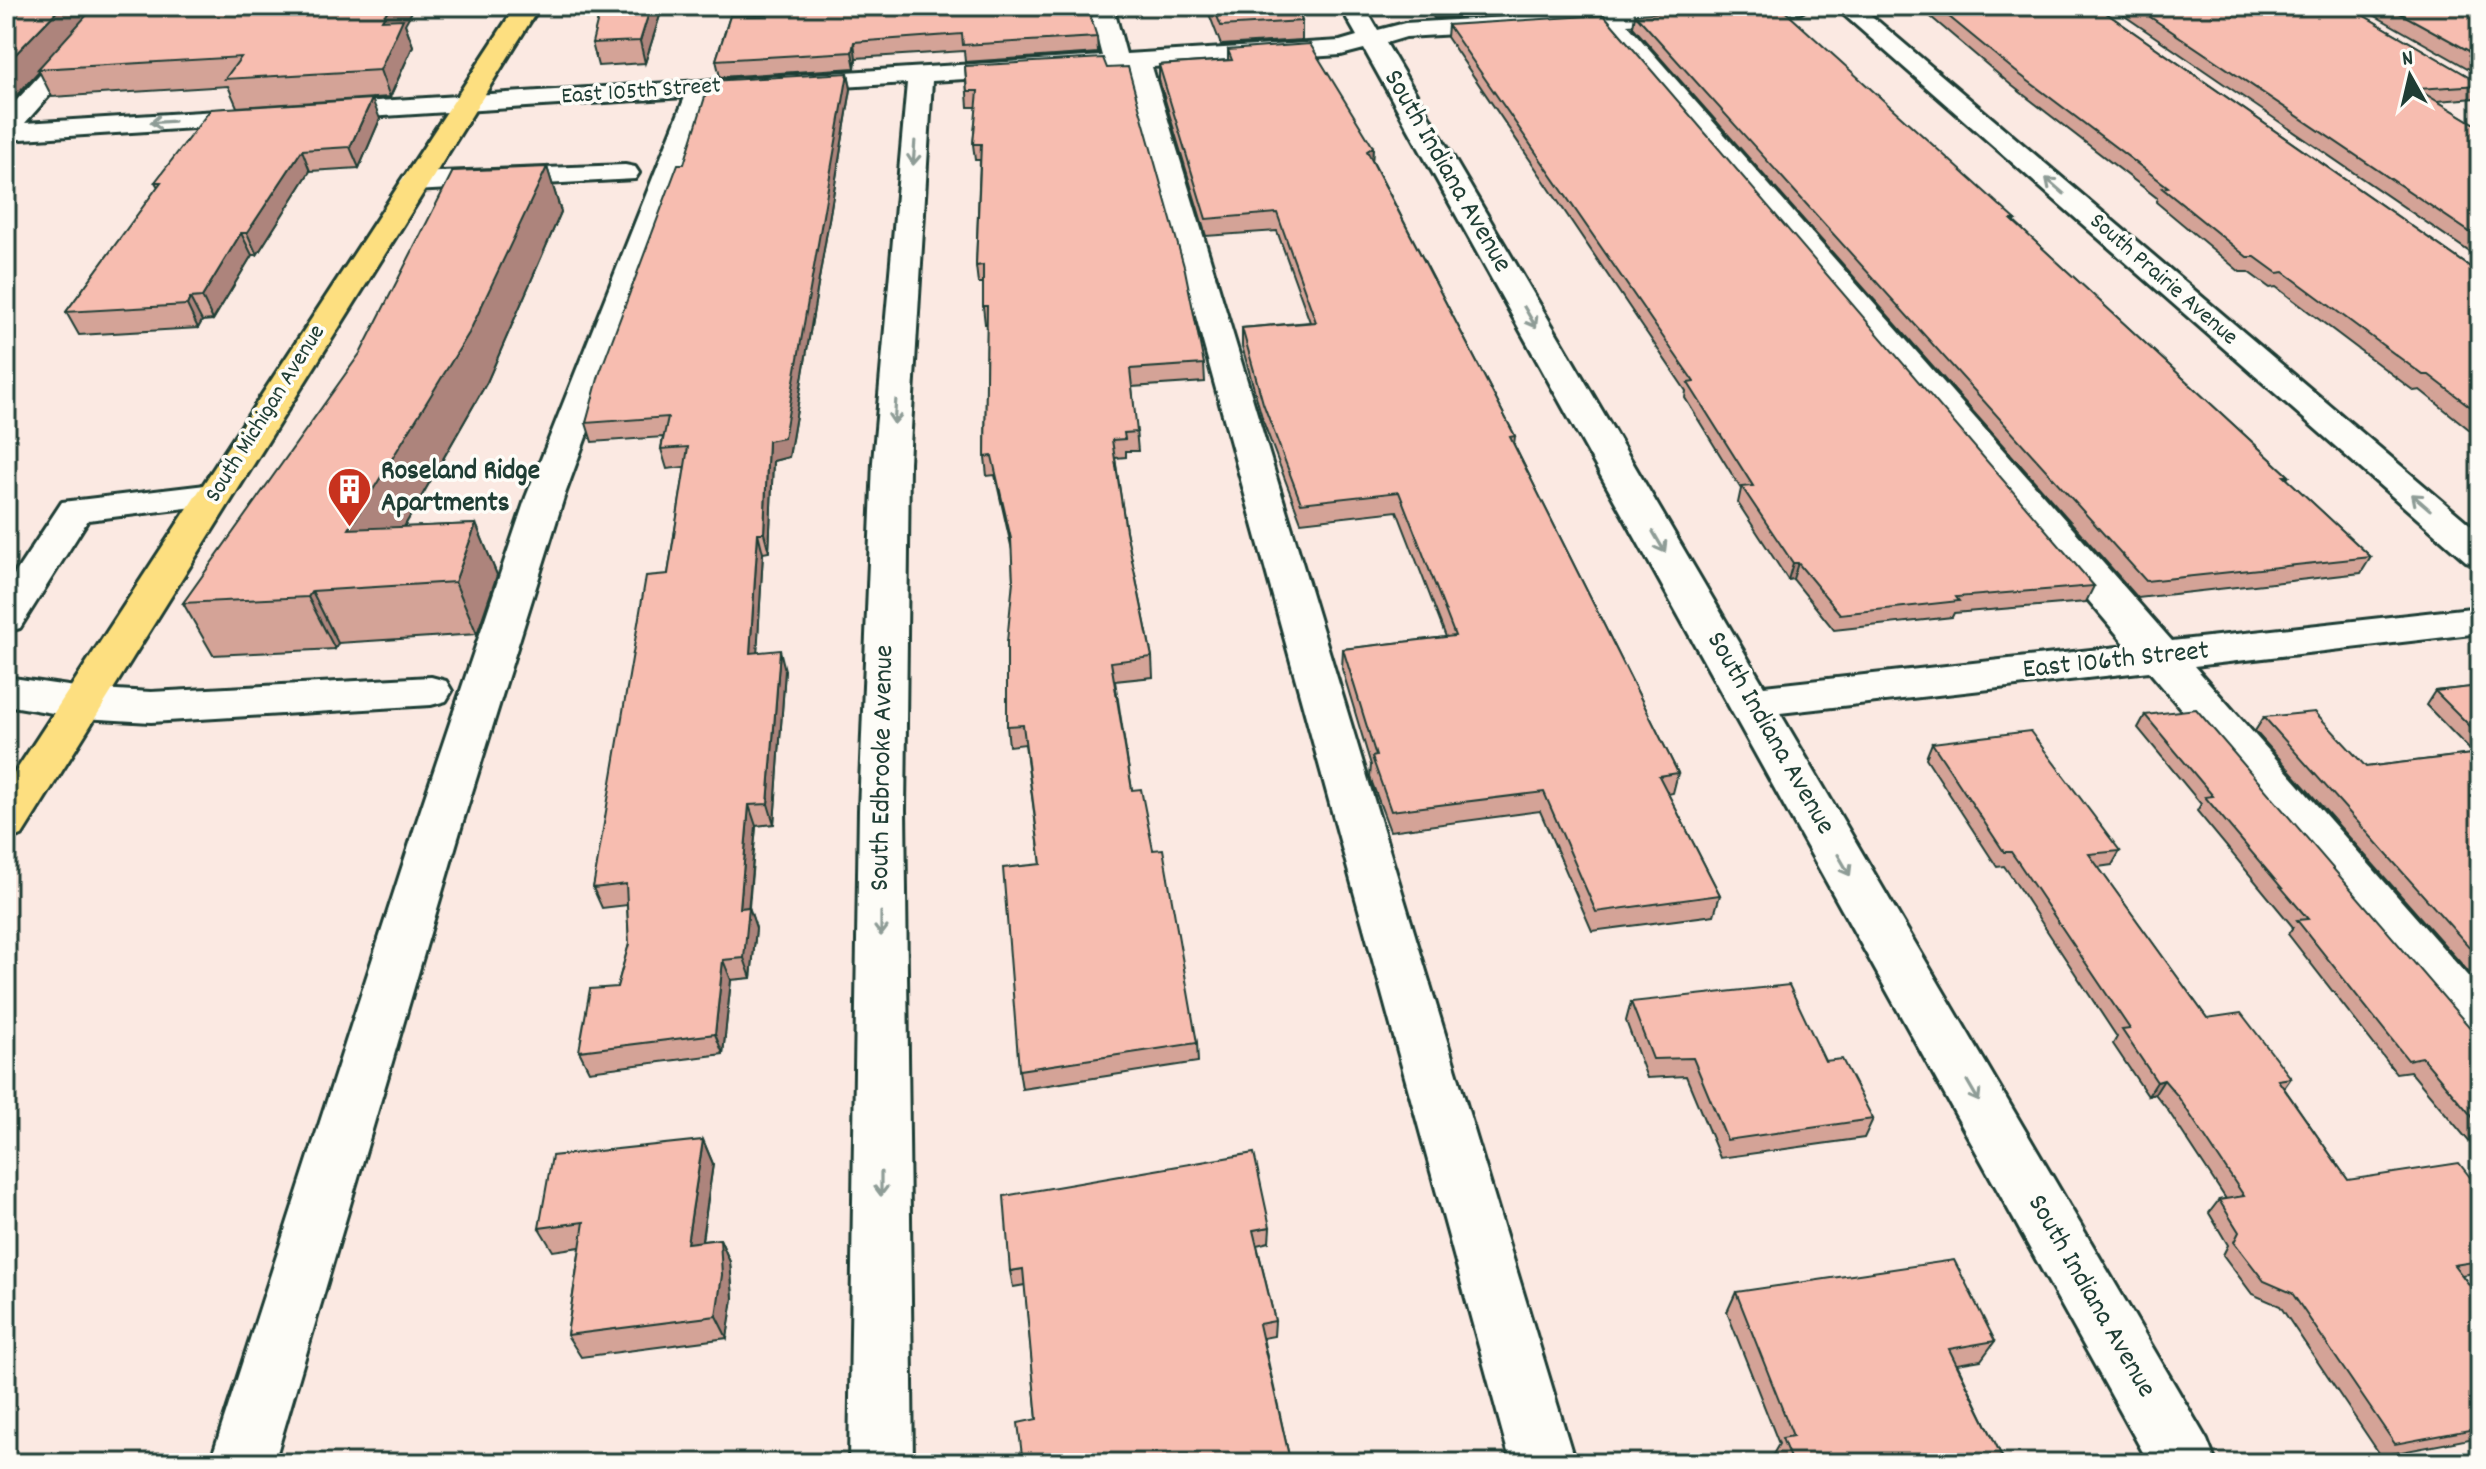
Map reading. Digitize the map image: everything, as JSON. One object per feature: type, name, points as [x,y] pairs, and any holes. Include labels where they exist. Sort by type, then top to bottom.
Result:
[{"type":"main road","name":"South Michigan Avenue","points":[[6,823],[528,6]]},
{"type":"street","points":[[6,130],[116,6]]},
{"type":"street","points":[[1101,6],[1127,62],[1543,1463]]},
{"type":"street","name":"East 105th Street","points":[[6,130],[1341,48],[1361,23],[1405,30],[1604,12],[1800,6]]},
{"type":"street","name":"South Prairie Avenue","points":[[1846,6],[2480,553]]},
{"type":"street","points":[[1604,12],[2480,1026]]},
{"type":"street","name":"South Indiana Avenue","points":[[1361,23],[1752,702],[2184,1463]]},
{"type":"street","name":"South Edbrooke Avenue","points":[[881,1463],[881,826],[891,462],[920,75]]},
{"type":"street","points":[[242,1463],[435,837],[545,497],[701,88]]},
{"type":"street","points":[[414,182],[625,173]]},
{"type":"street","points":[[6,619],[75,510],[214,495]]},
{"type":"street","name":"East 106th Street","points":[[1752,702],[2480,620]]},
{"type":"street","points":[[6,691],[82,703],[151,707],[431,691]]},
{"type":"building","points":[[6,6],[62,6],[6,64]]},
{"type":"building","points":[[95,6],[390,6],[382,20],[403,19],[380,70],[225,79],[241,57],[38,69]]},
{"type":"building","points":[[601,6],[651,6],[640,41],[592,43]]},
{"type":"building","points":[[768,6],[1087,6],[1097,37],[963,45],[962,34],[854,42],[852,52],[716,60],[730,16],[767,15]]},
{"type":"building","points":[[1213,6],[1296,6],[1302,21],[1221,26]]},
{"type":"building","points":[[1433,6],[1475,6],[1435,8]]},
{"type":"building","points":[[1779,6],[2016,220],[2012,220],[2289,476],[2284,476],[2371,557],[2146,581],[1635,14]]},
{"type":"building","points":[[1936,6],[2096,6],[2480,272],[2480,414],[2284,272],[2277,273],[2255,257],[2247,257],[2162,188],[2168,187],[2015,71]]},
{"type":"building","points":[[2134,6],[2347,6],[2480,83],[2417,89],[2480,127],[2480,239]]},
{"type":"building","points":[[2387,6],[2480,6],[2480,57]]},
{"type":"building","points":[[1604,15],[2094,586],[1956,597],[1959,601],[1840,614],[1798,563],[1793,563],[1742,487],[1753,486],[1688,383],[1694,382],[1448,25]]},
{"type":"building","points":[[1310,44],[1373,147],[1367,151],[1515,436],[1510,437],[1678,773],[1659,776],[1720,895],[1596,912],[1544,792],[1391,811],[1372,757],[1376,756],[1343,649],[1455,636],[1399,492],[1301,503],[1263,403],[1242,328],[1316,322],[1277,213],[1206,219],[1159,65],[1232,60],[1228,50]]},
{"type":"building","points":[[1103,58],[1107,68],[1128,67],[1185,270],[1204,364],[1130,369],[1137,432],[1124,433],[1125,439],[1112,440],[1126,531],[1152,657],[1111,662],[1132,790],[1141,789],[1153,850],[1163,849],[1197,1043],[1019,1070],[1003,868],[1041,864],[1023,725],[1007,726],[1007,642],[1013,581],[1011,539],[992,456],[985,457],[987,306],[983,306],[983,265],[976,266],[981,144],[973,144],[978,91],[967,91],[965,66]]},
{"type":"building","points":[[848,73],[784,438],[768,441],[764,533],[758,533],[750,653],[780,650],[768,804],[749,805],[740,908],[749,907],[744,958],[723,960],[715,1034],[579,1051],[590,989],[617,987],[629,944],[626,884],[593,888],[646,576],[668,574],[688,447],[661,449],[668,417],[586,423],[599,375],[678,164],[684,164],[710,81]]},
{"type":"building","points":[[372,99],[350,147],[302,150],[247,233],[241,233],[202,297],[190,298],[187,305],[66,312],[161,182],[155,182],[211,109]]},
{"type":"building","points":[[547,167],[469,333],[349,529],[476,524],[455,582],[312,591],[308,597],[183,603],[361,352],[453,171]]},
{"type":"building","points":[[2480,686],[2480,736],[2435,691]]},
{"type":"building","points":[[2196,709],[2472,1030],[2480,1033],[2480,1126],[2422,1057],[2408,1060],[2297,920],[2308,919],[2205,797],[2213,796],[2145,715]]},
{"type":"building","points":[[2315,712],[2366,767],[2480,753],[2480,959],[2264,717]]},
{"type":"building","points":[[2030,731],[2120,851],[2089,854],[2207,1018],[2241,1013],[2291,1078],[2278,1080],[2348,1180],[2459,1163],[2480,1190],[2480,1261],[2454,1265],[2480,1299],[2480,1428],[2395,1444],[2292,1293],[2264,1281],[2234,1242],[2239,1232],[2219,1200],[2244,1196],[2177,1095],[2164,1080],[2157,1082],[2122,1030],[2130,1029],[2018,862],[2011,852],[2004,852],[1932,743]]},
{"type":"building","points":[[1789,985],[1825,1061],[1842,1059],[1873,1119],[1727,1140],[1693,1058],[1653,1059],[1631,1002]]},
{"type":"building","points":[[703,1140],[687,1243],[720,1239],[722,1275],[716,1316],[567,1335],[584,1222],[539,1228],[552,1156]]},
{"type":"building","points":[[1254,1153],[1270,1227],[1253,1230],[1275,1321],[1259,1324],[1289,1456],[1254,1463],[1023,1463],[1018,1423],[1037,1419],[1023,1269],[1010,1271],[1004,1196]]},
{"type":"building","points":[[1954,1260],[1995,1341],[1949,1349],[2005,1463],[1792,1463],[1782,1438],[1793,1436],[1736,1292]]},
{"type":"building","points":[[725,1458],[724,1463],[696,1463]]},
{"type":"place","name":"Roseland Ridge Apartments","points":[[350,528]]}]
